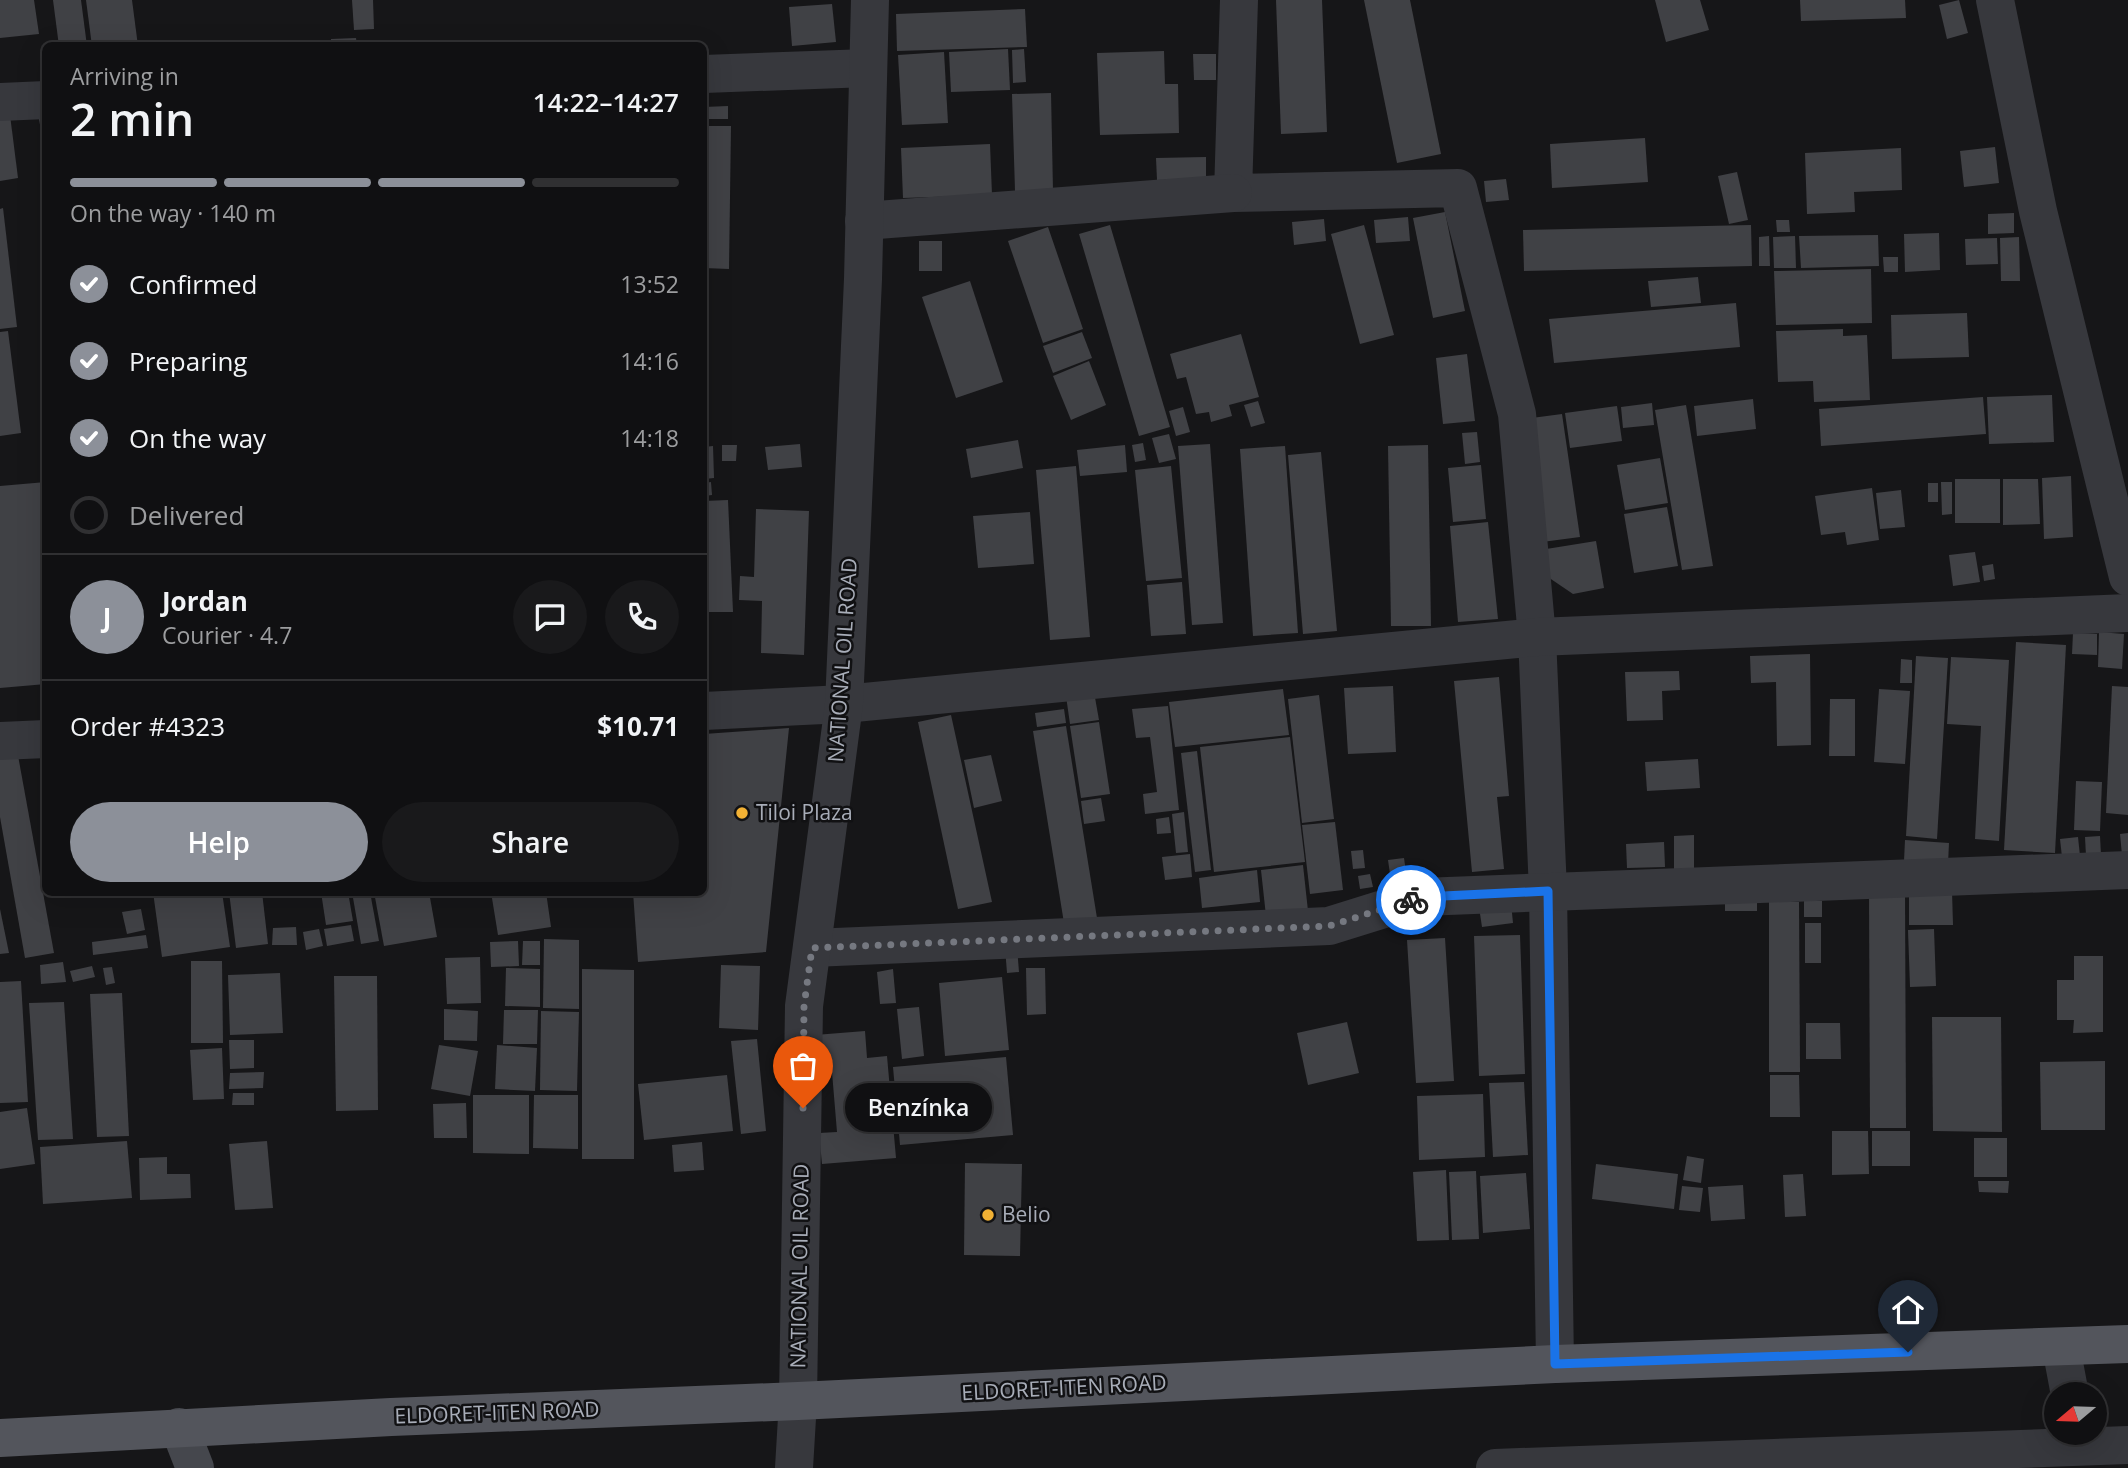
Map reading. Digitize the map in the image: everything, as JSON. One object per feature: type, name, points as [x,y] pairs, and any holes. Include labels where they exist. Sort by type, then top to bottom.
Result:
[{"type":"main road","name":"ELDORET-ITEN ROAD","points":[[0,1438],[179,1427],[798,1401],[1555,1364],[2128,1344]]},
{"type":"street","name":"NATIONAL OIL ROAD","points":[[794,1468],[798,1401],[804,1006],[844,704],[864,221],[870,0]]},
{"type":"street","points":[[1233,193],[1239,0]]},
{"type":"street","points":[[1995,0],[2038,211],[2128,577]]},
{"type":"street","points":[[707,74],[868,68]]},
{"type":"street","points":[[0,102],[42,100]]},
{"type":"street","points":[[864,221],[1233,193],[1458,188],[1517,414],[1537,637],[1548,891],[1555,1364]]},
{"type":"street","points":[[707,711],[844,704],[1537,637],[2128,613]]},
{"type":"street","points":[[0,741],[42,740]]},
{"type":"street","points":[[812,948],[1329,926],[1422,897],[2128,870]]},
{"type":"street","points":[[2061,1347],[2068,1382]]},
{"type":"street","points":[[179,1427],[195,1468]]},
{"type":"street","points":[[1495,1468],[2079,1449],[2128,1445]]},
{"type":"building","points":[[0,0],[34,0],[39,34],[0,38]]},
{"type":"building","points":[[53,0],[81,0],[86,42],[58,42]]},
{"type":"building","points":[[86,0],[132,0],[137,42],[91,42]]},
{"type":"building","points":[[352,0],[373,0],[374,29],[354,30]]},
{"type":"building","points":[[1276,0],[1322,0],[1327,132],[1281,134]]},
{"type":"building","points":[[1364,0],[1410,0],[1441,154],[1397,163]]},
{"type":"building","points":[[1655,0],[1700,0],[1709,30],[1666,42]]},
{"type":"building","points":[[1800,0],[1905,0],[1906,18],[1801,21]]},
{"type":"building","points":[[1959,0],[1968,33],[1947,39],[1939,5]]},
{"type":"building","points":[[832,4],[836,42],[792,46],[789,7]]},
{"type":"building","points":[[1025,9],[1027,47],[897,51],[896,14]]},
{"type":"building","points":[[356,38],[356,42],[331,42],[331,39]]},
{"type":"building","points":[[1008,49],[1010,90],[951,92],[949,52]]},
{"type":"building","points":[[1024,49],[1026,82],[1013,83],[1012,50]]},
{"type":"building","points":[[1164,51],[1165,84],[1178,84],[1179,133],[1100,135],[1097,53]]},
{"type":"building","points":[[944,52],[948,123],[902,125],[898,55]]},
{"type":"building","points":[[1193,54],[1216,54],[1216,80],[1194,80]]},
{"type":"building","points":[[1051,93],[1053,191],[1015,191],[1012,94]]},
{"type":"building","points":[[728,106],[728,119],[707,119],[707,107]]},
{"type":"building","points":[[42,113],[42,135],[38,114]]},
{"type":"building","points":[[10,115],[18,178],[0,181],[0,116]]},
{"type":"building","points":[[707,126],[731,126],[729,269],[707,268]]},
{"type":"building","points":[[1645,138],[1648,182],[1552,188],[1550,144]]},
{"type":"building","points":[[990,144],[992,195],[903,198],[901,148]]},
{"type":"building","points":[[1995,147],[1999,183],[1964,187],[1960,151]]},
{"type":"building","points":[[1901,148],[1902,190],[1854,192],[1855,212],[1807,214],[1805,153]]},
{"type":"building","points":[[1206,157],[1206,179],[1157,180],[1156,158]]},
{"type":"building","points":[[1737,172],[1748,220],[1729,224],[1718,176]]},
{"type":"building","points":[[1506,179],[1509,200],[1486,202],[1484,181]]},
{"type":"building","points":[[3,208],[17,327],[0,329],[0,209]]},
{"type":"building","points":[[1445,212],[1465,311],[1433,318],[1413,218]]},
{"type":"building","points":[[2014,213],[2014,233],[1988,234],[1988,214]]},
{"type":"building","points":[[1408,217],[1410,241],[1376,243],[1374,220]]},
{"type":"building","points":[[1324,219],[1326,241],[1294,245],[1292,222]]},
{"type":"building","points":[[1776,220],[1789,220],[1790,232],[1777,232]]},
{"type":"building","points":[[1110,225],[1170,427],[1139,436],[1079,234]]},
{"type":"building","points":[[1364,225],[1394,335],[1360,344],[1331,234]]},
{"type":"building","points":[[1751,225],[1752,266],[1524,271],[1523,230]]},
{"type":"building","points":[[1048,227],[1083,329],[1043,343],[1008,241]]},
{"type":"building","points":[[1939,233],[1940,270],[1905,272],[1904,234]]},
{"type":"building","points":[[1878,235],[1879,266],[1801,268],[1799,236]]},
{"type":"building","points":[[1769,236],[1770,266],[1759,266],[1759,237]]},
{"type":"building","points":[[1795,236],[1796,268],[1774,268],[1773,237]]},
{"type":"building","points":[[2019,237],[2020,281],[2001,281],[2000,238]]},
{"type":"building","points":[[1997,238],[1998,264],[1966,265],[1965,239]]},
{"type":"building","points":[[919,241],[942,241],[942,271],[919,271]]},
{"type":"building","points":[[1883,257],[1898,257],[1898,272],[1884,272]]},
{"type":"building","points":[[1871,269],[1872,323],[1776,325],[1774,271]]},
{"type":"building","points":[[1698,277],[1701,303],[1651,307],[1648,281]]},
{"type":"building","points":[[970,281],[1003,382],[956,398],[922,297]]},
{"type":"building","points":[[1736,303],[1740,347],[1554,363],[1549,319]]},
{"type":"building","points":[[1967,313],[1969,357],[1892,359],[1891,315]]},
{"type":"building","points":[[1843,329],[1843,336],[1867,335],[1870,400],[1814,402],[1813,381],[1778,382],[1776,331]]},
{"type":"building","points":[[8,331],[21,433],[0,436],[0,332]]},
{"type":"building","points":[[1082,332],[1092,358],[1053,373],[1043,346]]},
{"type":"building","points":[[1241,334],[1259,397],[1229,405],[1232,416],[1211,422],[1209,412],[1196,414],[1186,377],[1177,379],[1170,354]]},
{"type":"building","points":[[1467,354],[1475,421],[1443,424],[1436,358]]},
{"type":"building","points":[[1089,361],[1106,405],[1071,420],[1053,376]]},
{"type":"building","points":[[2052,395],[2054,442],[1989,444],[1987,397]]},
{"type":"building","points":[[1983,397],[1986,434],[1821,446],[1819,409]]},
{"type":"building","points":[[1753,399],[1756,429],[1697,436],[1694,406]]},
{"type":"building","points":[[1258,401],[1265,423],[1251,427],[1244,405]]},
{"type":"building","points":[[1652,403],[1654,425],[1623,428],[1621,407]]},
{"type":"building","points":[[1686,405],[1713,566],[1682,570],[1655,410]]},
{"type":"building","points":[[1617,406],[1622,441],[1570,448],[1565,413]]},
{"type":"building","points":[[1183,407],[1190,432],[1176,436],[1169,411]]},
{"type":"building","points":[[1562,414],[1580,537],[1542,542],[1524,419]]},
{"type":"building","points":[[1477,432],[1480,462],[1465,464],[1462,433]]},
{"type":"building","points":[[1169,434],[1176,459],[1159,463],[1152,438]]},
{"type":"building","points":[[1018,440],[1023,468],[971,478],[966,449]]},
{"type":"building","points":[[1143,443],[1146,460],[1135,462],[1132,445]]},
{"type":"building","points":[[800,444],[802,467],[768,470],[765,447]]},
{"type":"building","points":[[1210,444],[1223,623],[1192,625],[1178,446]]},
{"type":"building","points":[[722,445],[737,445],[736,461],[722,461]]},
{"type":"building","points":[[1125,445],[1127,472],[1080,476],[1077,450]]},
{"type":"building","points":[[1428,445],[1431,626],[1391,626],[1388,446]]},
{"type":"building","points":[[713,446],[714,478],[707,479],[707,447]]},
{"type":"building","points":[[1285,446],[1298,633],[1253,636],[1240,449]]},
{"type":"building","points":[[1321,452],[1337,631],[1303,634],[1288,455]]},
{"type":"building","points":[[1660,458],[1668,503],[1625,510],[1617,465]]},
{"type":"building","points":[[1481,465],[1486,519],[1453,522],[1448,468]]},
{"type":"building","points":[[1076,466],[1090,637],[1050,640],[1036,470]]},
{"type":"building","points":[[1171,466],[1182,578],[1146,581],[1135,470]]},
{"type":"building","points":[[2071,476],[2073,537],[2044,539],[2042,478]]},
{"type":"building","points":[[1955,479],[2000,479],[2000,523],[1955,523]]},
{"type":"building","points":[[2003,479],[2038,479],[2040,524],[2003,525]]},
{"type":"building","points":[[42,482],[42,684],[0,688],[0,486]]},
{"type":"building","points":[[711,482],[712,495],[707,496],[707,483]]},
{"type":"building","points":[[1941,482],[1952,482],[1952,514],[1942,515]]},
{"type":"building","points":[[1928,483],[1938,483],[1938,502],[1928,502]]},
{"type":"building","points":[[1872,488],[1879,540],[1847,545],[1845,532],[1821,535],[1815,496]]},
{"type":"building","points":[[1901,490],[1905,527],[1880,529],[1876,493]]},
{"type":"building","points":[[728,500],[733,612],[707,612],[707,501]]},
{"type":"building","points":[[1667,507],[1678,566],[1634,573],[1624,514]]},
{"type":"building","points":[[756,509],[809,511],[804,655],[761,653],[762,601],[739,600],[740,576],[754,577]]},
{"type":"building","points":[[1030,512],[1034,564],[978,568],[973,516]]},
{"type":"building","points":[[1488,522],[1498,619],[1458,622],[1450,526]]},
{"type":"building","points":[[1596,541],[1604,588],[1573,594],[1545,575],[1540,550]]},
{"type":"building","points":[[1975,552],[1980,582],[1953,586],[1949,555]]},
{"type":"building","points":[[1993,564],[1995,579],[1984,581],[1982,566]]},
{"type":"building","points":[[1182,582],[1186,634],[1151,636],[1147,585]]},
{"type":"building","points":[[2099,632],[2124,634],[2122,669],[2098,667]]},
{"type":"building","points":[[2073,633],[2097,634],[2097,655],[2072,654]]},
{"type":"building","points":[[2016,642],[2066,645],[2055,853],[2004,850]]},
{"type":"building","points":[[1810,654],[1811,745],[1777,746],[1776,682],[1751,683],[1750,656]]},
{"type":"building","points":[[1916,656],[1948,658],[1937,839],[1906,836]]},
{"type":"building","points":[[1951,657],[2009,660],[1999,841],[1975,839],[1981,726],[1947,724]]},
{"type":"building","points":[[1901,659],[1912,660],[1912,683],[1900,683]]},
{"type":"building","points":[[1679,671],[1680,690],[1662,691],[1663,720],[1627,721],[1625,672]]},
{"type":"building","points":[[1499,677],[1509,796],[1497,797],[1504,869],[1472,872],[1454,681]]},
{"type":"building","points":[[1393,686],[1396,752],[1348,754],[1344,688]]},
{"type":"building","points":[[2112,686],[2128,687],[2128,815],[2106,813]]},
{"type":"building","points":[[1283,689],[1289,735],[1175,747],[1169,702]]},
{"type":"building","points":[[1879,689],[1910,691],[1905,764],[1874,762]]},
{"type":"building","points":[[1094,692],[1099,720],[1070,724],[1066,696]]},
{"type":"building","points":[[1319,695],[1334,819],[1302,823],[1288,699]]},
{"type":"building","points":[[1830,699],[1855,699],[1855,756],[1829,756]]},
{"type":"building","points":[[1168,706],[1179,810],[1145,814],[1143,794],[1157,792],[1150,737],[1136,738],[1132,709]]},
{"type":"building","points":[[1064,709],[1066,723],[1037,727],[1035,713]]},
{"type":"building","points":[[951,715],[992,902],[958,909],[918,722]]},
{"type":"building","points":[[1099,722],[1110,794],[1081,798],[1070,726]]},
{"type":"building","points":[[1066,726],[1097,918],[1064,923],[1033,731]]},
{"type":"building","name":"Tiloi Plaza","points":[[789,728],[766,952],[638,962],[633,896],[707,896],[707,734]]},
{"type":"building","points":[[1290,737],[1305,862],[1214,872],[1200,747]]},
{"type":"building","points":[[17,750],[54,953],[25,958],[0,817],[0,753]]},
{"type":"building","points":[[1197,751],[1211,870],[1195,872],[1181,753]]},
{"type":"building","points":[[991,755],[1002,801],[974,808],[964,760]]},
{"type":"building","points":[[1698,759],[1700,788],[1647,791],[1645,762]]},
{"type":"building","points":[[2076,781],[2102,782],[2100,831],[2074,830]]},
{"type":"building","points":[[1101,798],[1105,821],[1084,824],[1081,801]]},
{"type":"building","points":[[1184,812],[1188,852],[1176,853],[1172,814]]},
{"type":"building","points":[[1169,817],[1171,833],[1157,834],[1156,819]]},
{"type":"building","points":[[1335,822],[1343,890],[1310,894],[1302,825]]},
{"type":"building","points":[[2128,833],[2128,854],[2122,855],[2120,834]]},
{"type":"building","points":[[1694,835],[1694,870],[1674,869],[1674,836]]},
{"type":"building","points":[[2100,836],[2101,855],[2086,856],[2085,837]]},
{"type":"building","points":[[2078,837],[2080,856],[2062,857],[2060,839]]},
{"type":"building","points":[[1905,840],[1949,843],[1948,864],[1904,861]]},
{"type":"building","points":[[1664,842],[1665,867],[1627,868],[1626,844]]},
{"type":"building","points":[[1363,850],[1365,868],[1353,869],[1351,851]]},
{"type":"building","points":[[1190,854],[1192,877],[1165,880],[1162,857]]},
{"type":"building","points":[[1404,858],[1408,886],[1392,888],[1388,860]]},
{"type":"building","points":[[1303,865],[1308,911],[1266,916],[1261,870]]},
{"type":"building","points":[[1257,870],[1260,902],[1202,908],[1199,878]]},
{"type":"building","points":[[1370,874],[1373,887],[1360,889],[1358,876]]},
{"type":"building","points":[[1952,891],[1953,925],[1909,925],[1909,892]]},
{"type":"building","points":[[1869,892],[1905,892],[1906,1128],[1870,1128]]},
{"type":"building","points":[[154,896],[223,896],[230,947],[162,957]]},
{"type":"building","points":[[230,896],[262,896],[268,944],[236,948]]},
{"type":"building","points":[[322,896],[349,896],[353,921],[326,925]]},
{"type":"building","points":[[353,896],[371,896],[379,941],[361,944]]},
{"type":"building","points":[[375,896],[430,896],[437,937],[384,946]]},
{"type":"building","points":[[492,896],[547,896],[551,927],[498,935]]},
{"type":"building","points":[[1725,899],[1757,899],[1757,911],[1725,911]]},
{"type":"building","points":[[1804,901],[1822,901],[1822,917],[1804,917]]},
{"type":"building","points":[[1769,902],[1799,902],[1800,1072],[1769,1072]]},
{"type":"building","points":[[1511,903],[1513,923],[1482,927],[1479,907]]},
{"type":"building","points":[[0,909],[9,953],[0,954]]},
{"type":"building","points":[[141,909],[145,930],[127,934],[122,912]]},
{"type":"building","points":[[1805,923],[1821,923],[1821,963],[1805,963]]},
{"type":"building","points":[[351,925],[354,941],[327,946],[324,929]]},
{"type":"building","points":[[296,927],[297,945],[272,945],[273,928]]},
{"type":"building","points":[[319,929],[323,946],[306,950],[303,932]]},
{"type":"building","points":[[1934,929],[1936,986],[1910,987],[1908,930]]},
{"type":"building","points":[[146,935],[148,948],[93,955],[92,942]]},
{"type":"building","points":[[1520,935],[1525,1074],[1479,1076],[1474,936]]},
{"type":"building","points":[[1445,938],[1454,1081],[1416,1083],[1407,940]]},
{"type":"building","points":[[544,939],[579,940],[579,1009],[543,1008]]},
{"type":"building","points":[[518,941],[519,966],[491,967],[490,942]]},
{"type":"building","points":[[523,941],[540,941],[540,965],[522,965]]},
{"type":"building","points":[[1005,947],[1017,947],[1019,972],[1007,973]]},
{"type":"building","points":[[2074,956],[2103,956],[2103,1032],[2073,1033],[2074,1020],[2057,1020],[2057,980],[2074,980]]},
{"type":"building","points":[[480,957],[481,1003],[447,1004],[445,958]]},
{"type":"building","points":[[191,961],[222,961],[223,1043],[191,1043]]},
{"type":"building","points":[[63,962],[66,982],[41,984],[40,965]]},
{"type":"building","points":[[721,965],[760,966],[758,1030],[719,1028]]},
{"type":"building","points":[[92,966],[95,977],[73,982],[70,971]]},
{"type":"building","points":[[112,967],[115,983],[106,985],[103,968]]},
{"type":"building","points":[[506,968],[540,969],[540,1007],[505,1006]]},
{"type":"building","points":[[1026,968],[1045,968],[1046,1014],[1027,1015]]},
{"type":"building","points":[[582,969],[634,970],[634,1159],[582,1159]]},
{"type":"building","points":[[893,969],[896,1003],[880,1004],[877,972]]},
{"type":"building","points":[[280,973],[283,1033],[230,1035],[228,975]]},
{"type":"building","points":[[334,976],[377,976],[378,1110],[336,1111]]},
{"type":"building","points":[[1002,977],[1009,1050],[945,1056],[939,983]]},
{"type":"building","points":[[21,981],[28,1102],[0,1103],[0,982]]},
{"type":"building","points":[[122,993],[129,1136],[97,1137],[90,994]]},
{"type":"building","points":[[64,1002],[73,1139],[38,1140],[29,1003]]},
{"type":"building","points":[[919,1007],[924,1056],[902,1059],[897,1009]]},
{"type":"building","points":[[444,1009],[478,1011],[477,1041],[444,1040]]},
{"type":"building","points":[[504,1010],[538,1010],[537,1044],[503,1044]]},
{"type":"building","points":[[541,1011],[579,1012],[577,1091],[540,1090]]},
{"type":"building","points":[[1932,1017],[2001,1017],[2002,1132],[1933,1131]]},
{"type":"building","points":[[1347,1022],[1359,1073],[1308,1085],[1297,1033]]},
{"type":"building","points":[[1806,1023],[1840,1023],[1841,1059],[1806,1059]]},
{"type":"building","points":[[865,1031],[867,1058],[887,1056],[896,1158],[822,1164],[819,1133],[837,1132],[832,1072],[818,1074],[815,1035]]},
{"type":"building","points":[[757,1039],[766,1131],[741,1134],[731,1041]]},
{"type":"building","points":[[229,1040],[254,1040],[254,1068],[230,1069]]},
{"type":"building","points":[[439,1045],[478,1051],[470,1096],[431,1089]]},
{"type":"building","points":[[497,1045],[537,1048],[535,1091],[495,1089]]},
{"type":"building","points":[[222,1048],[224,1099],[193,1100],[190,1050]]},
{"type":"building","points":[[1006,1057],[1013,1135],[900,1145],[893,1067]]},
{"type":"building","points":[[2105,1061],[2105,1130],[2041,1130],[2040,1062]]},
{"type":"building","points":[[264,1072],[263,1088],[229,1089],[230,1073]]},
{"type":"building","points":[[727,1075],[733,1131],[644,1140],[638,1084]]},
{"type":"building","points":[[1770,1075],[1799,1075],[1800,1117],[1770,1117]]},
{"type":"building","points":[[1524,1082],[1528,1155],[1493,1157],[1489,1083]]},
{"type":"building","points":[[233,1093],[254,1093],[254,1105],[232,1105]]},
{"type":"building","points":[[1483,1094],[1485,1157],[1419,1160],[1417,1096]]},
{"type":"building","points":[[473,1095],[529,1095],[529,1154],[473,1153]]},
{"type":"building","points":[[534,1095],[578,1095],[578,1149],[533,1148]]},
{"type":"building","points":[[466,1103],[467,1138],[434,1138],[433,1104]]},
{"type":"building","points":[[27,1108],[35,1164],[0,1169],[0,1112]]},
{"type":"building","points":[[1832,1131],[1868,1131],[1869,1174],[1832,1175]]},
{"type":"building","points":[[1872,1131],[1910,1131],[1910,1166],[1872,1166]]},
{"type":"building","points":[[1974,1138],[2007,1138],[2007,1177],[1974,1177]]},
{"type":"building","points":[[127,1141],[132,1198],[43,1204],[40,1147]]},
{"type":"building","points":[[267,1141],[273,1208],[235,1210],[229,1144]]},
{"type":"building","points":[[702,1142],[704,1170],[674,1172],[672,1145]]},
{"type":"building","points":[[1687,1156],[1704,1159],[1701,1183],[1683,1180]]},
{"type":"building","points":[[167,1157],[167,1174],[190,1174],[191,1198],[140,1200],[139,1158]]},
{"type":"building","points":[[965,1163],[1022,1164],[1020,1256],[964,1255]]},
{"type":"building","points":[[1596,1164],[1678,1174],[1674,1209],[1592,1199]]},
{"type":"building","points":[[1446,1170],[1449,1240],[1417,1241],[1413,1172]]},
{"type":"building","points":[[1476,1171],[1479,1239],[1452,1240],[1449,1172]]},
{"type":"building","points":[[1526,1173],[1530,1229],[1483,1233],[1480,1176]]},
{"type":"building","points":[[1803,1174],[1806,1216],[1785,1217],[1783,1175]]},
{"type":"building","points":[[1978,1181],[2009,1181],[2008,1193],[1979,1192]]},
{"type":"building","points":[[1743,1185],[1745,1219],[1711,1221],[1708,1187]]},
{"type":"building","points":[[1682,1186],[1703,1188],[1700,1212],[1679,1210]]},
{"type":"way so far","points":[[803,1108],[804,1006],[812,948],[1329,926],[1411,900]]},
{"type":"place","name":"Tiloi Plaza","points":[[742,813]]},
{"type":"place","name":"Benzínka","points":[[803,1108]]},
{"type":"place","name":"Belio","points":[[988,1215]]},
{"type":"route","points":[[1411,900],[1422,897],[1548,891],[1555,1364],[1908,1352]]}]
